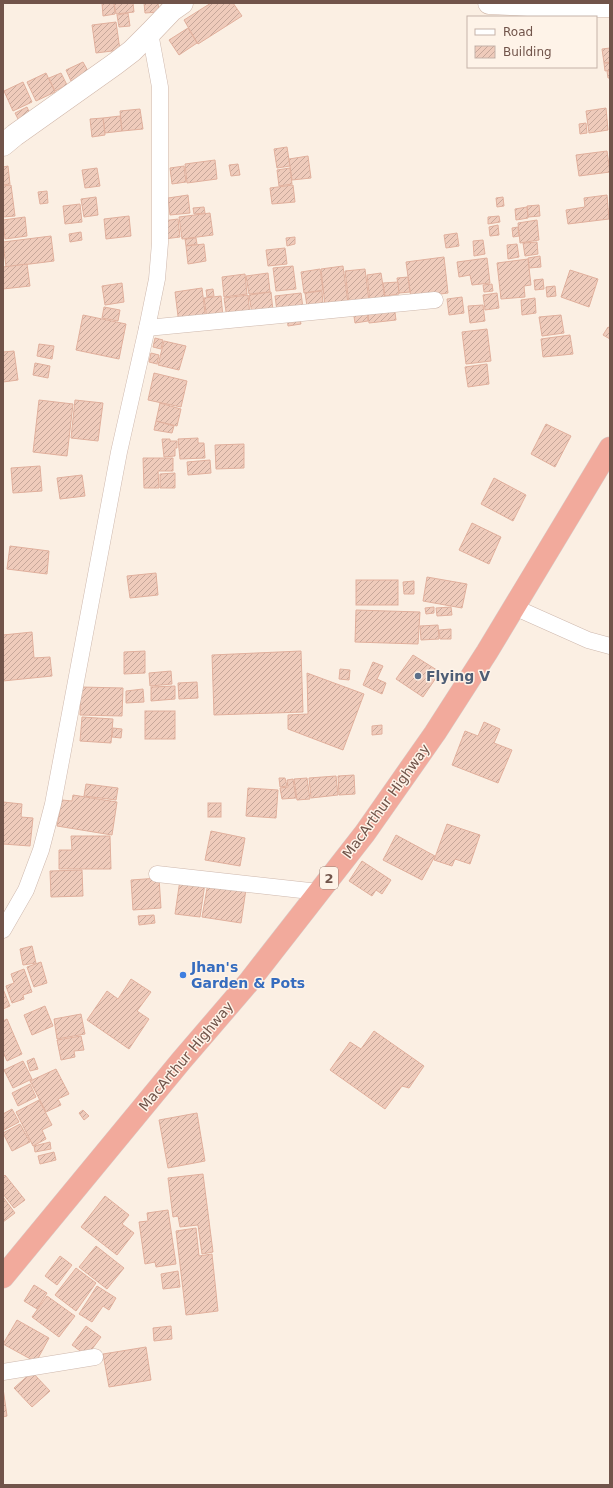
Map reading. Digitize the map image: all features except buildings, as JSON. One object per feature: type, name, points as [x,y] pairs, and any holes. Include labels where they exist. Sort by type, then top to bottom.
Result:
[{"type":"highway","name":"MacArthur Highway","points":[[3,1276],[180,1061],[248,983],[365,833],[435,733],[514,607],[610,448]]},
{"type":"street","points":[[489,3],[566,8],[610,6]]},
{"type":"street","points":[[3,145],[132,51],[174,5]]},
{"type":"street","points":[[3,930],[26,890],[41,850],[53,804],[119,452],[157,279],[160,243],[160,87],[150,33]]},
{"type":"street","points":[[147,328],[435,300]]},
{"type":"street","points":[[514,607],[588,640],[610,646]]},
{"type":"street","points":[[157,874],[319,892]]},
{"type":"street","points":[[3,1372],[96,1357]]},
{"type":"place","name":"Flying V","points":[[418,676]]},
{"type":"place","name":"Jhan's Garden & Pots","points":[[183,975]]}]
